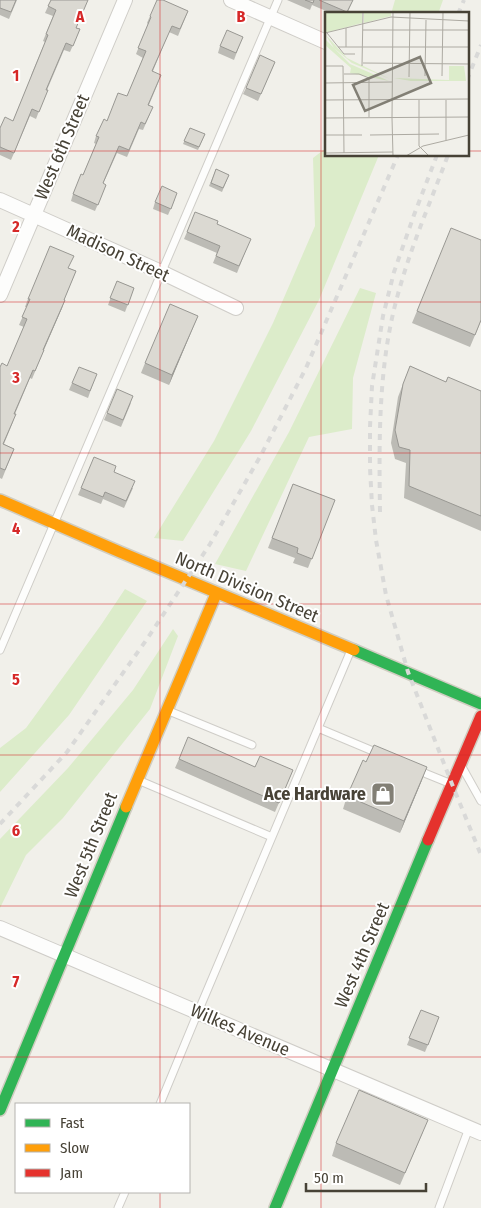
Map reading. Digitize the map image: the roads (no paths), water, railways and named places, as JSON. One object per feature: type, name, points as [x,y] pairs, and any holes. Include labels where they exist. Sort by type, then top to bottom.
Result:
[{"type":"main road","name":"North Division Street","points":[[0,500],[216,594],[481,704]]},
{"type":"main road","name":"West 5th Street","points":[[0,1110],[216,594]]},
{"type":"main road","name":"West 4th Street","points":[[275,1208],[481,716]]},
{"type":"street","name":"West 6th Street","points":[[0,295],[125,0]]},
{"type":"street","points":[[231,0],[325,42]]},
{"type":"street","name":"Madison Street","points":[[0,200],[161,272],[236,308]]},
{"type":"street","name":"Wilkes Avenue","points":[[0,928],[475,1131]]},
{"type":"lane","points":[[0,650],[278,0]]},
{"type":"lane","points":[[160,1103],[351,650]]},
{"type":"lane","points":[[166,710],[252,745]]},
{"type":"lane","points":[[318,728],[389,758]]},
{"type":"lane","points":[[460,764],[481,801]]},
{"type":"lane","points":[[407,766],[452,784]]},
{"type":"lane","points":[[137,780],[272,837]]},
{"type":"lane","points":[[439,1208],[475,1131]]},
{"type":"lane","points":[[118,1208],[125,1193]]},
{"type":"railway","points":[[459,12],[464,0]]},
{"type":"railway","points":[[468,78],[481,45]]},
{"type":"railway","points":[[0,824],[67,752],[147,639],[210,544],[261,455],[306,368],[398,156]]},
{"type":"railway","points":[[437,156],[394,272],[383,316],[372,386],[370,427],[372,505],[386,595],[408,672],[481,855]]},
{"type":"railway","points":[[380,512],[381,402],[391,321],[409,258],[448,156]]},
{"type":"place","name":"Ace Hardware","points":[[383,794]]}]
